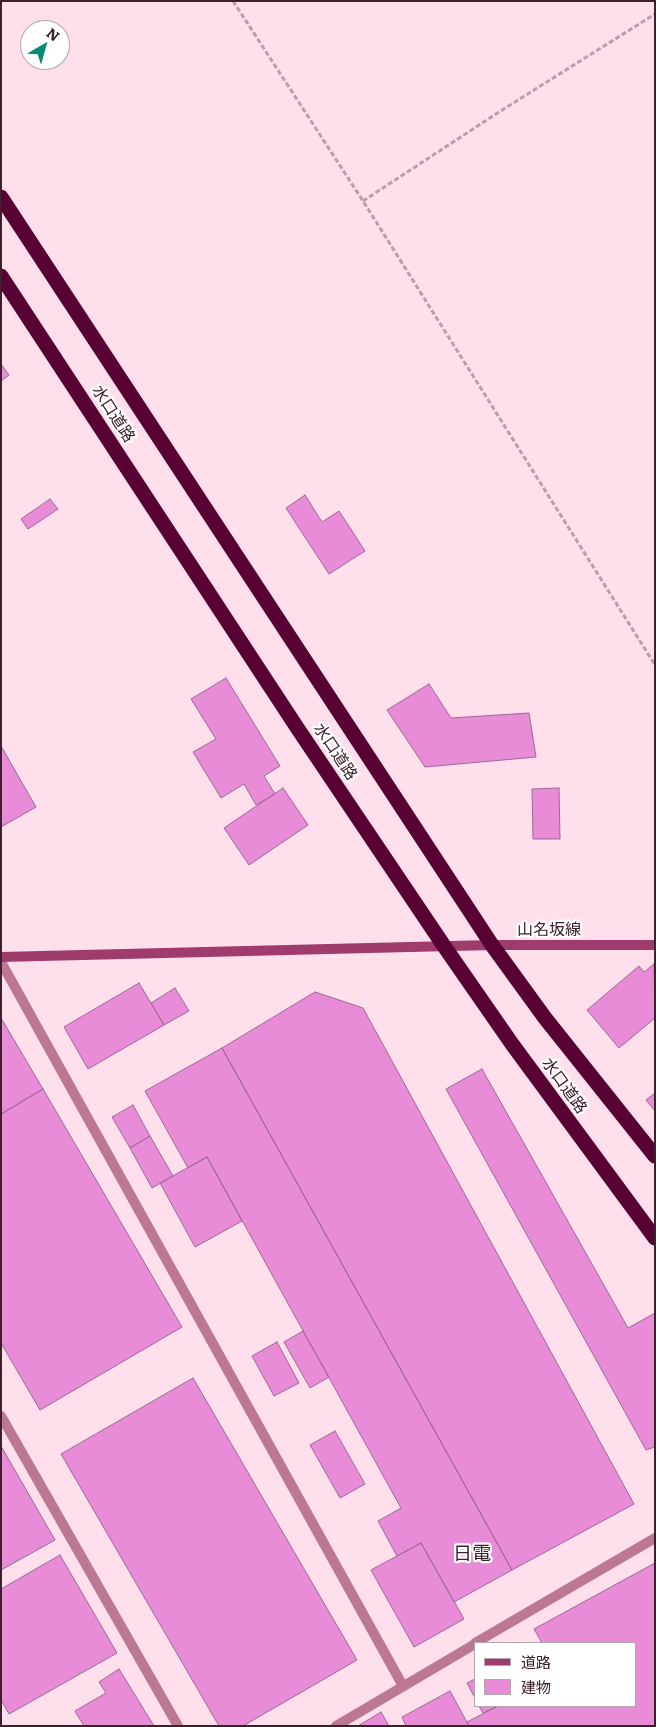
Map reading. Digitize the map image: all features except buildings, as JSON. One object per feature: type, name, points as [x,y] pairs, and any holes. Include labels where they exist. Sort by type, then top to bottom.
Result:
[{"type":"highway","name":"水口道路","points":[[1,197],[492,946],[545,1018],[655,1156]]},
{"type":"highway","name":"水口道路","points":[[1,276],[298,729],[444,946],[517,1052],[655,1238]]},
{"type":"street","name":"山名坂線","points":[[1,957],[444,946],[655,945]]},
{"type":"lane","points":[[1,962],[403,1686]]},
{"type":"lane","points":[[1,1416],[178,1726]]},
{"type":"lane","points":[[477,1642],[655,1538]]},
{"type":"lane","points":[[336,1726],[473,1644]]},
{"type":"path","points":[[233,1],[363,201],[655,665]]},
{"type":"path","points":[[363,201],[498,112],[655,14]]},
{"type":"district","name":"日電","points":[[472,1554]]}]
